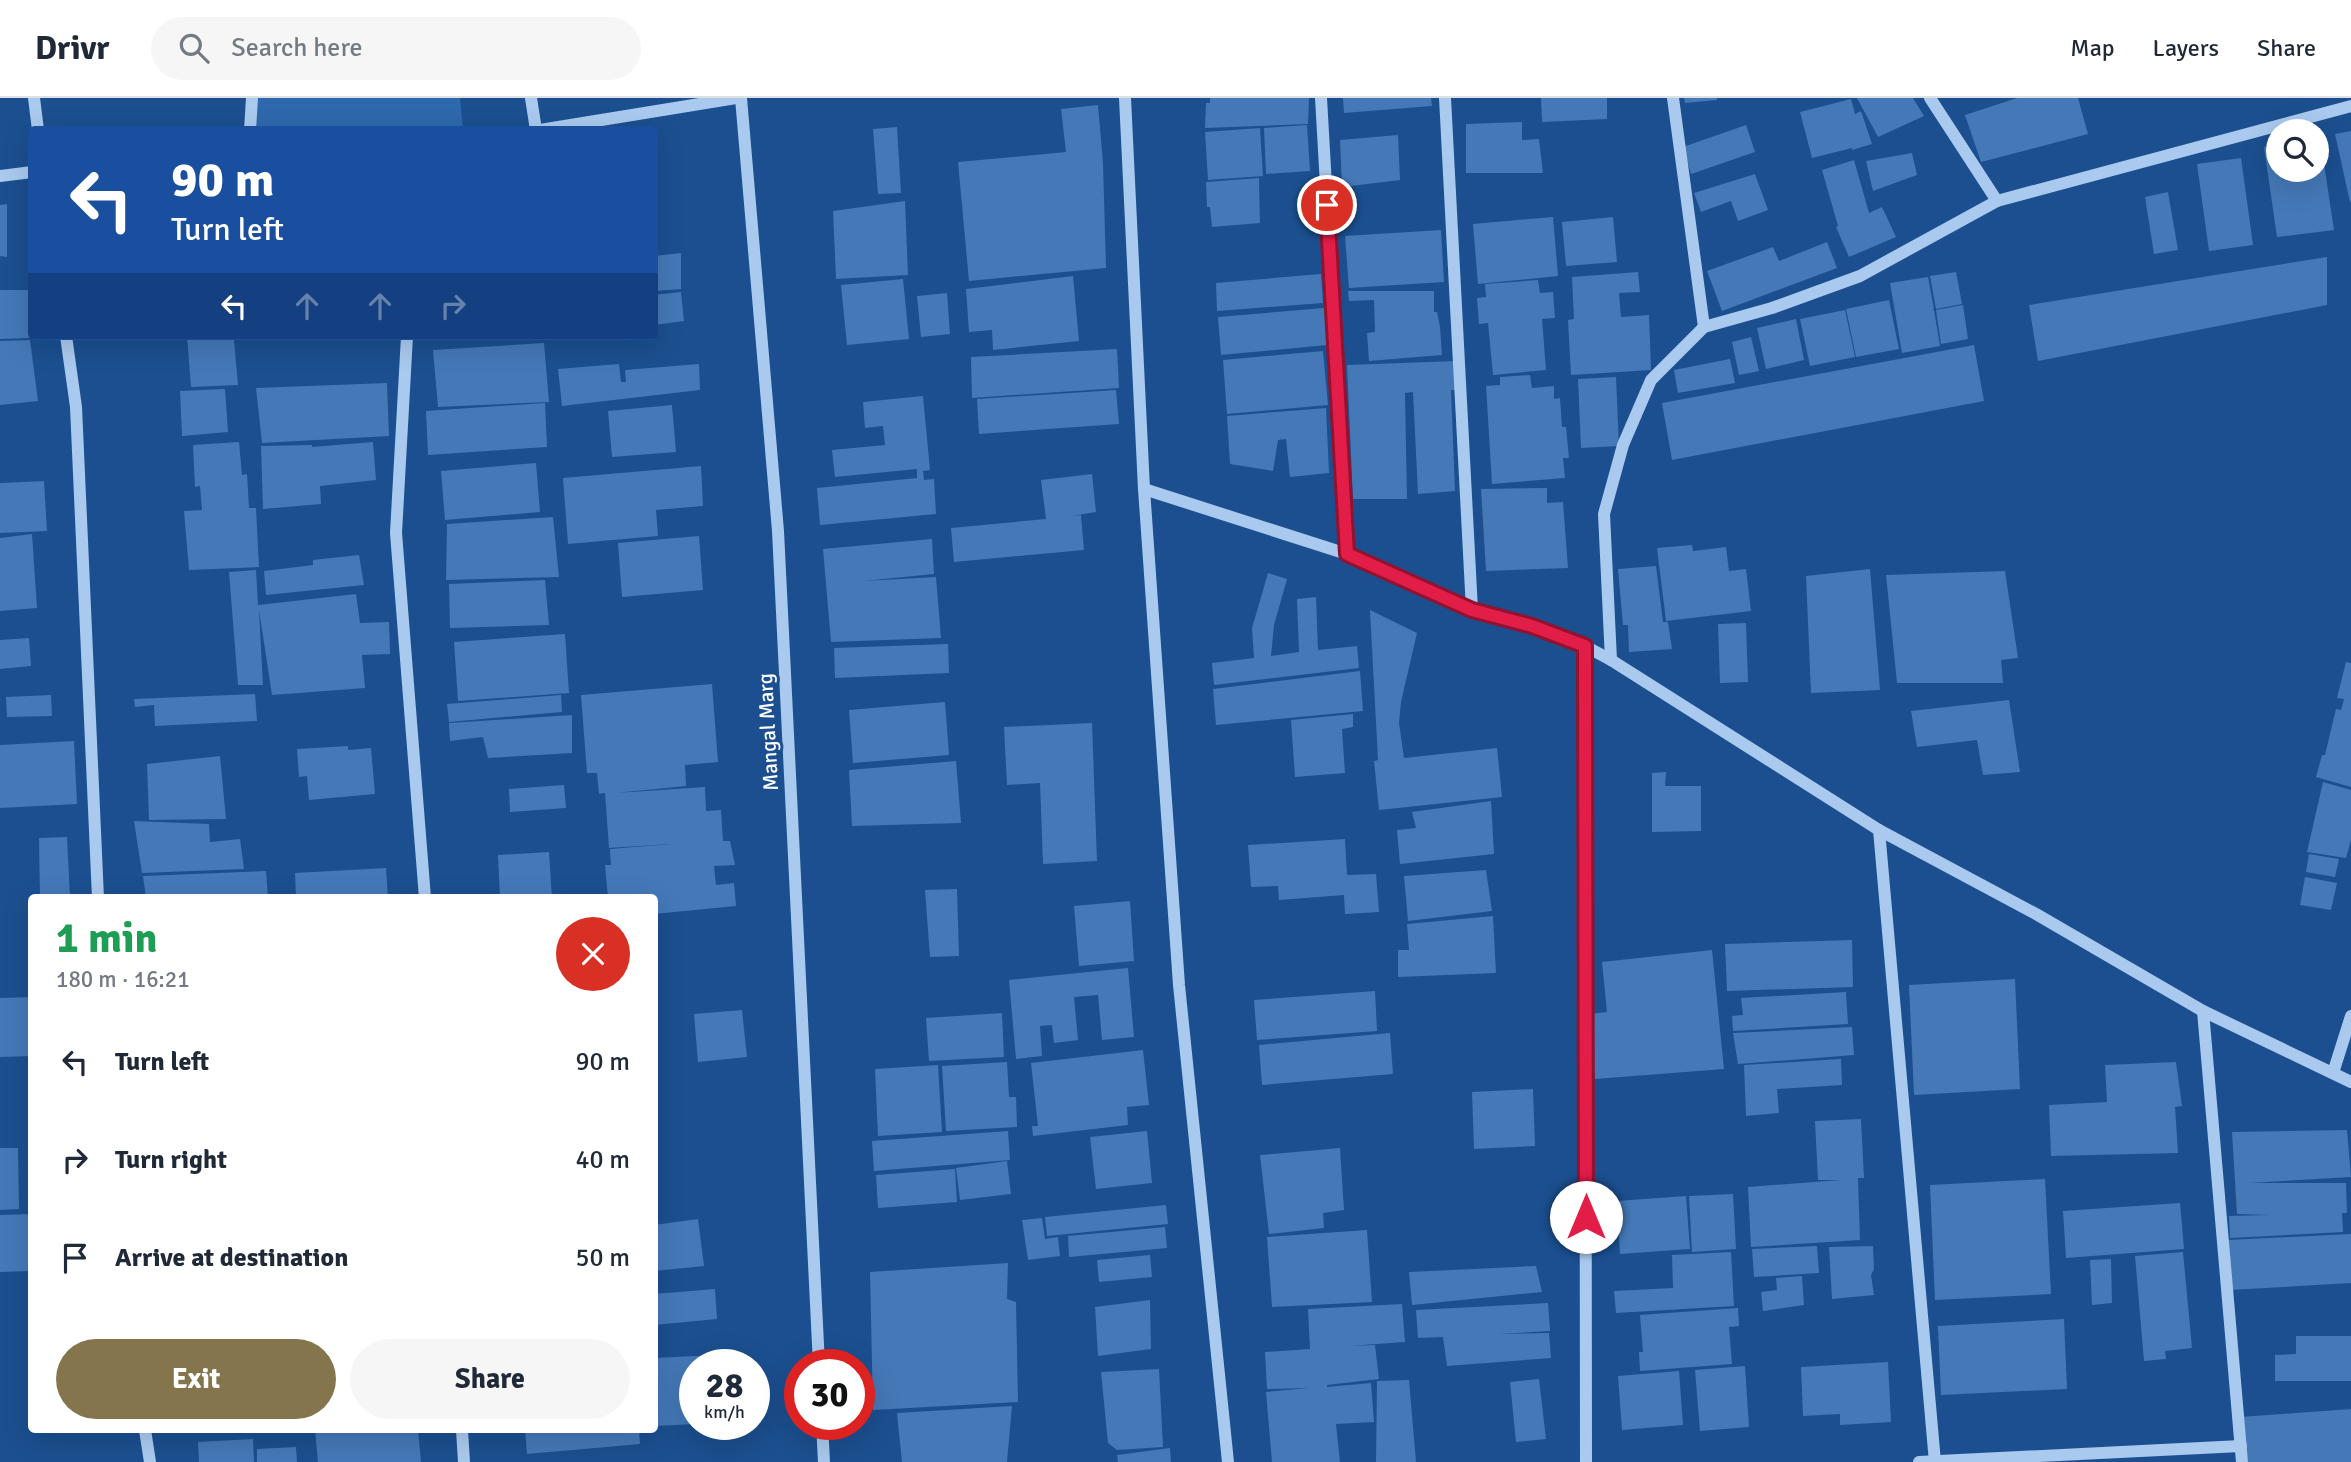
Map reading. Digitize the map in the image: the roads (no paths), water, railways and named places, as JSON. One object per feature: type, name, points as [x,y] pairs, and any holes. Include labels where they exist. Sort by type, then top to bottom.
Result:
[{"type":"street","points":[[34,98],[38,126]]},
{"type":"street","points":[[250,126],[252,98]]},
{"type":"street","points":[[531,98],[537,126]]},
{"type":"street","points":[[563,126],[739,98]]},
{"type":"street","name":"Mangal Marg","points":[[739,98],[778,531],[819,1349]]},
{"type":"street","points":[[1125,98],[1144,489],[1179,985],[1228,1462]]},
{"type":"street","points":[[1321,98],[1347,554]]},
{"type":"street","points":[[1445,98],[1472,610]]},
{"type":"street","points":[[1673,98],[1704,327]]},
{"type":"street","points":[[1930,98],[1997,201]]},
{"type":"street","points":[[1612,660],[1604,514],[1623,446],[1651,380],[1704,327],[1772,308],[1860,276],[1997,201],[2351,106]]},
{"type":"street","points":[[0,176],[28,172]]},
{"type":"street","points":[[67,340],[76,407],[98,894]]},
{"type":"street","points":[[407,340],[397,533],[425,894]]},
{"type":"street","points":[[1144,489],[1347,554],[1472,610],[1532,626],[1585,646],[1612,660],[1879,830],[2036,914],[2203,1011],[2351,1082]]},
{"type":"street","points":[[1585,646],[1586,1462]]},
{"type":"street","points":[[1879,830],[1935,1461]]},
{"type":"street","points":[[2203,1011],[2242,1462]]},
{"type":"street","points":[[2333,1073],[2351,1016]]},
{"type":"street","points":[[145,1433],[150,1462]]},
{"type":"street","points":[[462,1433],[464,1462]]},
{"type":"street","points":[[823,1440],[824,1462]]},
{"type":"street","points":[[1919,1462],[2241,1446]]}]
